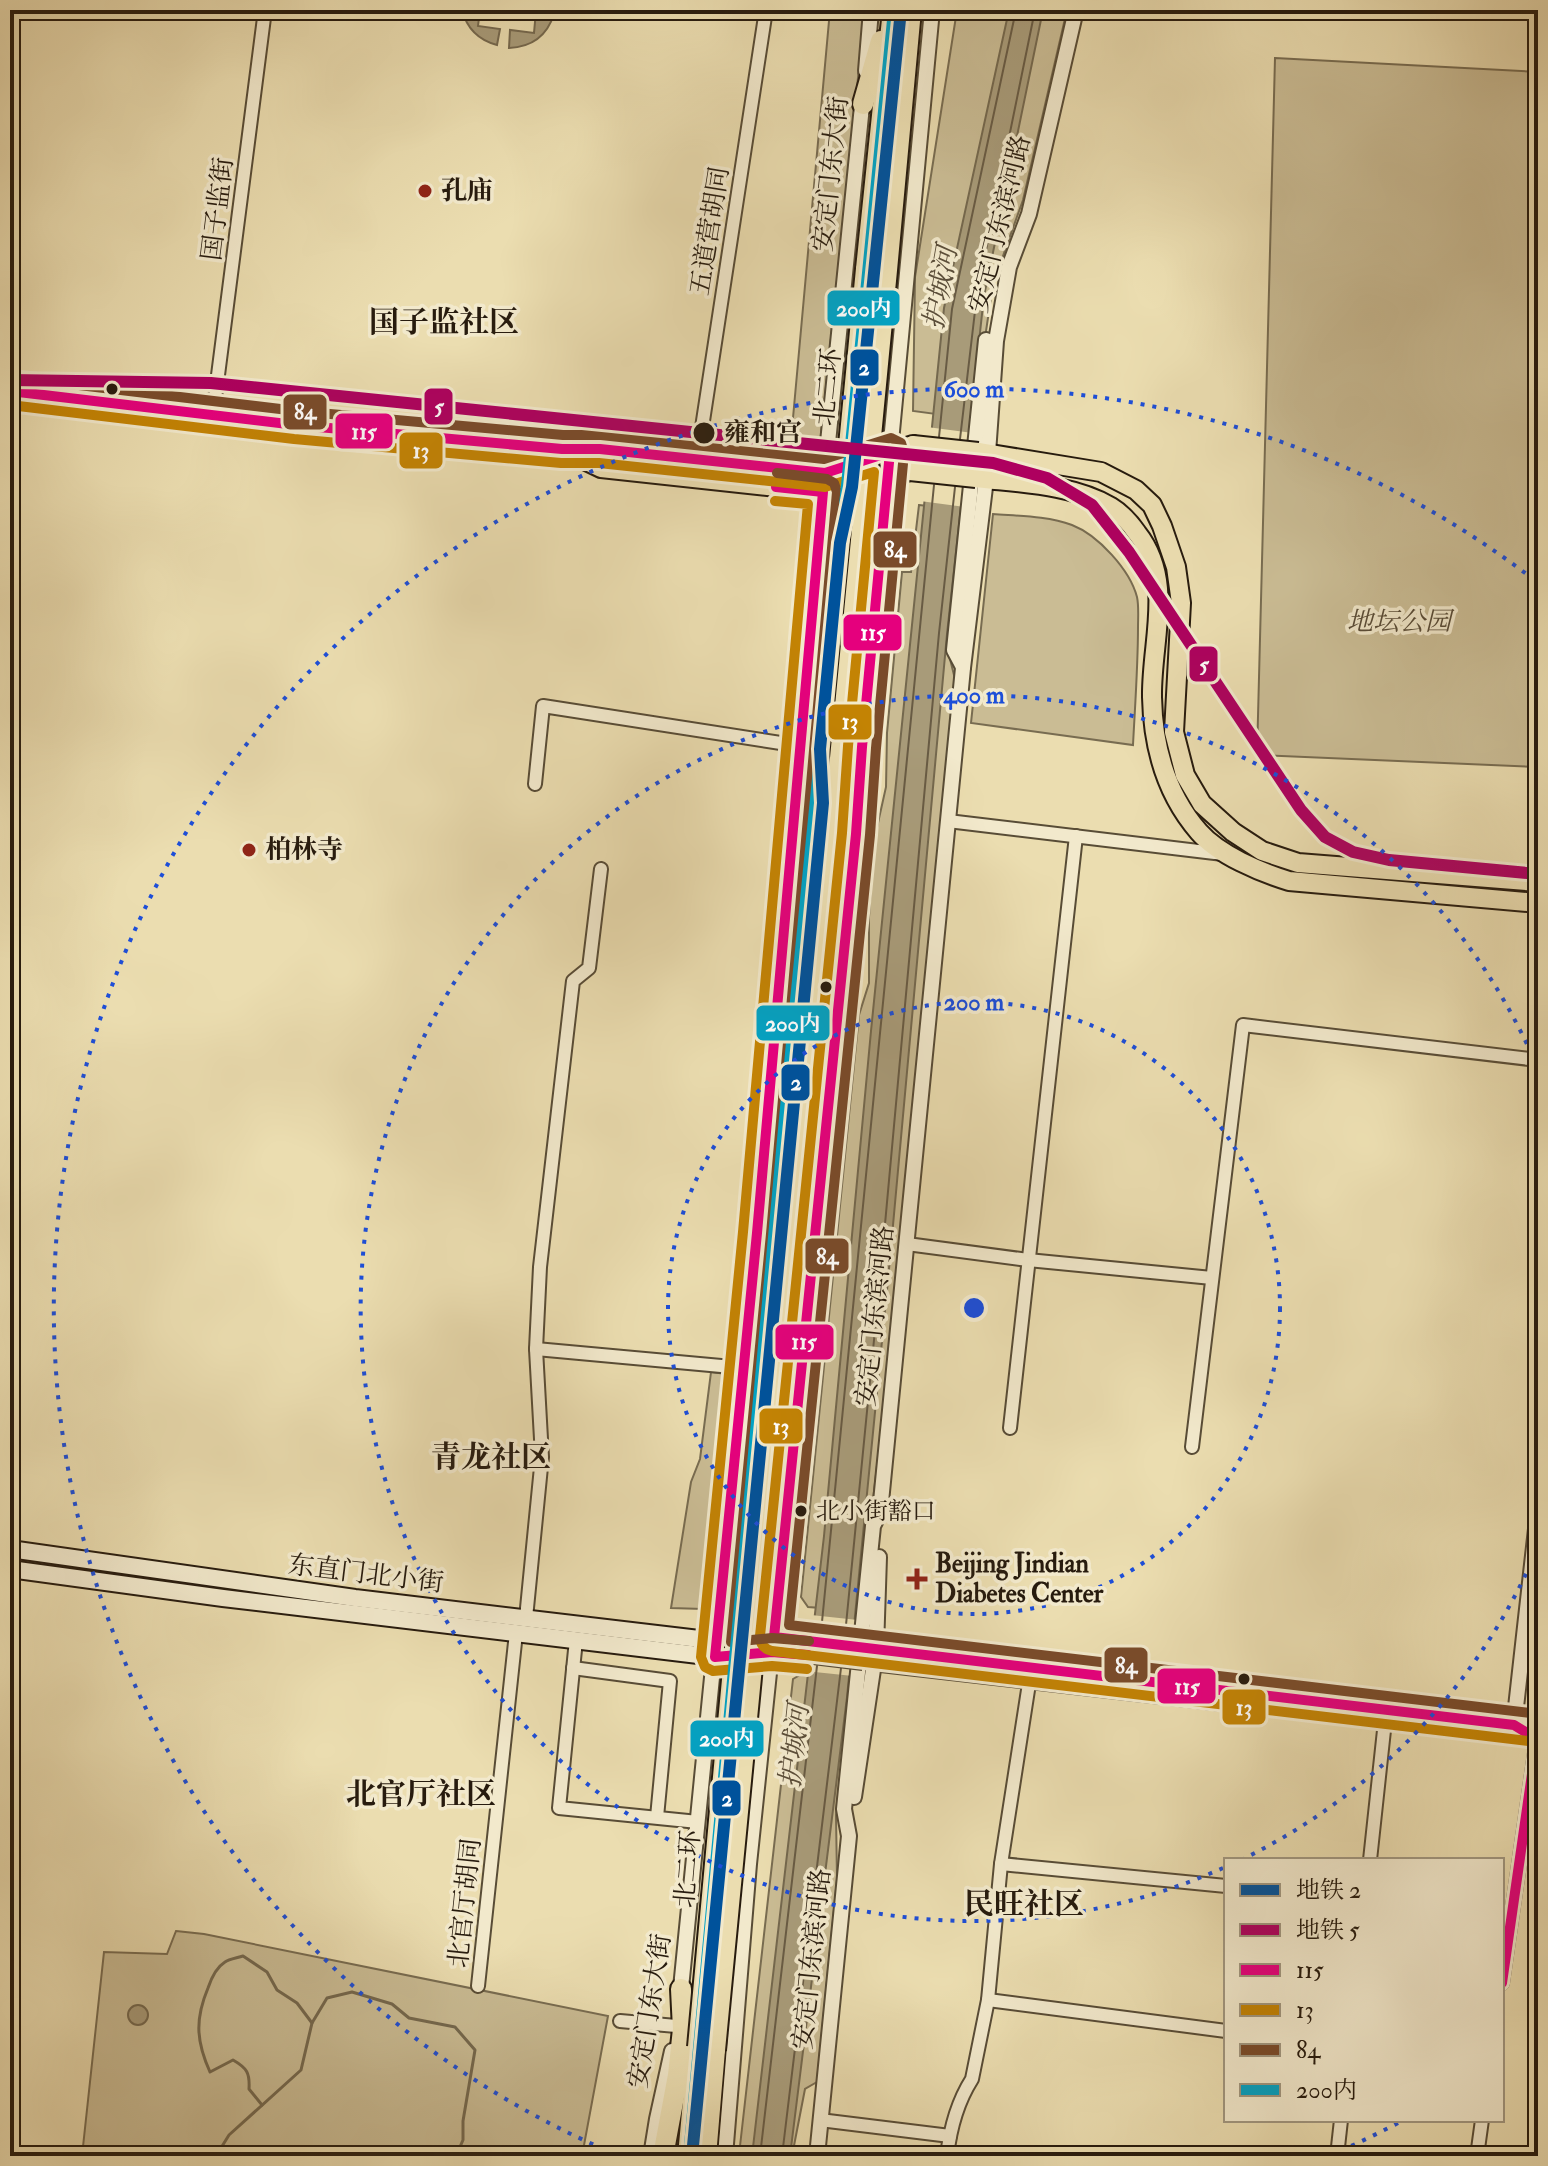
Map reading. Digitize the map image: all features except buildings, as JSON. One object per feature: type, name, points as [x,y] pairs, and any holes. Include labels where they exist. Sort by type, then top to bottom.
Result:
[{"type":"highway","points":[[863,104],[891,10]]},
{"type":"highway","name":"北二环","points":[[688,2156],[703,2052],[787,1305],[820,973],[820,851],[866,269],[891,10]]},
{"type":"highway","name":"北二环","points":[[787,1305],[784,1115],[801,943],[820,851],[887,270],[911,10]]},
{"type":"highway","points":[[820,973],[856,834]]},
{"type":"highway","points":[[792,835],[801,943]]},
{"type":"highway","points":[[757,1233],[784,1115]]},
{"type":"highway","points":[[663,2156],[682,2044],[681,1989]]},
{"type":"highway","points":[[672,2156],[680,2117],[703,2052]]},
{"type":"highway","points":[[703,2052],[706,2156]]},
{"type":"main road","points":[[10,391],[296,425],[562,449],[600,449],[825,473],[913,445],[983,452],[1101,472],[1136,490],[1152,505],[1176,567],[1181,603],[1174,732],[1185,775],[1202,804],[1233,832],[1262,851],[1298,863],[1538,882]]},
{"type":"main road","points":[[562,449],[601,468],[823,492],[910,471],[981,478],[1088,496],[1114,508],[1144,542],[1154,561],[1160,590],[1152,696],[1157,749],[1173,794],[1200,834],[1258,871],[1289,881],[1538,903]]},
{"type":"main road","name":"东直门北小街","points":[[10,1549],[516,1633],[716,1649]]},
{"type":"main road","name":"东直门北小街","points":[[10,1569],[354,1606],[526,1618],[716,1649]]},
{"type":"street","name":"国子监街","points":[[213,414],[265,10]]},
{"type":"street","name":"五道营胡同","points":[[697,460],[766,10]]},
{"type":"street","name":"安定门东大街","points":[[651,2156],[676,2026],[695,1856],[757,1233],[823,492],[871,10]]},
{"type":"street","points":[[725,2156],[749,1864],[795,1430],[787,1305],[856,834],[932,10]]},
{"type":"street","name":"安定门东滨河路","points":[[983,452],[996,341],[1009,267],[1029,214],[1076,10]]},
{"type":"street","points":[[963,668],[954,650],[987,333],[997,291],[1009,267]]},
{"type":"street","points":[[843,285],[906,293]]},
{"type":"street","name":"安定门东滨河路","points":[[817,2156],[849,1836],[844,1809],[873,1526],[880,1512],[981,478]]},
{"type":"street","points":[[535,784],[543,706],[800,746]]},
{"type":"street","points":[[798,766],[860,774]]},
{"type":"street","points":[[948,821],[1229,855]]},
{"type":"street","points":[[1010,1428],[1076,836]]},
{"type":"street","points":[[526,1618],[542,1457],[536,1349],[540,1267],[573,981],[589,968],[601,869]]},
{"type":"street","points":[[1192,1447],[1243,1025],[1538,1060]]},
{"type":"street","points":[[907,1244],[1028,1260],[1212,1278]]},
{"type":"street","points":[[536,1349],[743,1368]]},
{"type":"street","points":[[737,1424],[795,1430]]},
{"type":"street","points":[[1514,1725],[1538,1511]]},
{"type":"street","points":[[849,1836],[870,1655],[880,1512]]},
{"type":"street","points":[[724,1557],[781,1563]]},
{"type":"street","name":"北官厅胡同","points":[[478,1986],[516,1633]]},
{"type":"street","points":[[576,1640],[559,1808],[698,1822]]},
{"type":"street","points":[[716,1649],[773,1644],[798,1646],[1538,1739]]},
{"type":"street","points":[[870,1655],[1538,1728]]},
{"type":"street","points":[[573,1668],[670,1681],[657,1817]]},
{"type":"street","points":[[712,1681],[769,1686]]},
{"type":"street","points":[[947,2156],[950,2136],[965,2090],[972,2079],[988,2000],[1001,1864],[1028,1690]]},
{"type":"street","points":[[1370,1858],[1385,1721]]},
{"type":"street","points":[[1514,1725],[1538,1739]]},
{"type":"street","points":[[1504,1969],[1538,1739]]},
{"type":"street","points":[[695,1856],[749,1864]]},
{"type":"street","points":[[1001,1864],[1224,1886]]},
{"type":"street","points":[[988,2000],[1224,2031]]},
{"type":"street","points":[[620,2021],[676,2026]]},
{"type":"street","points":[[820,2120],[950,2136]]},
{"type":"street","points":[[1337,2156],[1341,2122]]},
{"type":"street","points":[[1477,2156],[1482,2122]]},
{"type":"green space","points":[[830,10],[865,10],[819,454],[790,451]]},
{"type":"green space","points":[[957,10],[1067,10],[1023,200],[993,284],[973,419],[913,411],[915,277]]},
{"type":"green space","name":"地坛公园","points":[[1275,58],[1538,72],[1538,767],[1257,755]]},
{"type":"green space","points":[[919,505],[963,510],[949,655],[956,683],[880,1440],[860,1611],[808,1607],[801,1597],[859,1015],[869,983],[874,841],[886,787],[887,733],[902,572],[911,572]]},
{"type":"green space","points":[[993,514],[1043,518],[1072,525],[1102,545],[1128,576],[1138,608],[1133,745],[971,723]]},
{"type":"green space","points":[[711,1372],[734,1375],[703,1609],[671,1608],[691,1482],[700,1459]]},
{"type":"green space","points":[[800,1675],[852,1683],[836,1815],[837,1879],[817,2082],[805,2089],[792,2156],[745,2156],[746,2148],[740,2146],[793,1679]]},
{"type":"green space","points":[[176,1931],[204,1934],[608,2016],[582,2156],[82,2156],[104,1952],[167,1954]]},
{"type":"water","points":[[462,10],[480,10],[478,26],[500,29],[497,45],[474,33]]},
{"type":"water","points":[[1009,10],[1043,10],[984,296],[947,634],[847,1697],[790,2156],[752,2156],[824,1536],[944,308]]},
{"type":"water","points":[[536,11],[554,14],[543,34],[532,43],[509,48],[510,30],[534,33]]},
{"type":"water","points":[[138,2005],[145,2008],[148,2015],[145,2022],[138,2025],[131,2022],[128,2015],[131,2008]]},
{"type":"pier","points":[[927,427],[973,433],[965,507],[920,501]]},
{"type":"pier","points":[[811,1615],[858,1620],[853,1676],[805,1671]]},
{"type":"waterway","points":[[262,2105],[249,2089],[248,2075],[242,2066],[233,2060],[210,2072],[205,2061],[199,2020],[204,1999],[219,1967],[243,1956],[267,1972],[277,1990],[297,2003],[312,2023]]},
{"type":"waterway","points":[[216,2156],[229,2135],[301,2070],[312,2023],[327,1998],[352,1992],[392,2004],[409,2018],[455,2027],[475,2050],[463,2121],[463,2140],[456,2156]]},
{"type":"metro line","name":"2","points":[[692,2156],[823,803],[820,749],[840,543],[852,487],[901,10]]},
{"type":"metro line","name":"5","points":[[10,380],[211,383],[993,463],[1047,478],[1092,505],[1129,552],[1301,810],[1325,837],[1353,852],[1389,860],[1538,874]]},
{"type":"transit line","name":"200内","points":[[688,2156],[793,1021],[893,10]]},
{"type":"transit line","name":"84","points":[[12,377],[297,411],[563,435],[601,435],[824,459],[891,438],[901,443],[904,453],[870,835],[789,1625],[1538,1714]]},
{"type":"transit line","name":"115","points":[[10,391],[296,425],[562,449],[600,449],[825,473],[890,452],[856,834],[774,1637],[1514,1725],[1537,1739]]},
{"type":"transit line","name":"13","points":[[10,405],[294,439],[561,463],[599,463],[825,487],[874,472],[842,833],[760,1636],[762,1644],[772,1651],[1536,1742]]},
{"type":"transit line","name":"84","points":[[777,473],[827,479],[834,483],[837,492],[731,1642],[772,1638],[809,1641]]},
{"type":"transit line","name":"115","points":[[776,487],[823,492],[757,1233],[715,1657],[772,1652],[808,1655]]},
{"type":"transit line","name":"13","points":[[775,501],[808,504],[743,1232],[701,1657],[705,1667],[713,1671],[772,1666],[807,1669]]},
{"type":"transit line","name":"115","points":[[1504,1969],[1537,1739]]},
{"type":"place","name":"孔庙","points":[[425,191]]},
{"type":"place","name":"雍和宫","points":[[704,433]]},
{"type":"place","name":"柏林寺","points":[[249,850]]},
{"type":"place","name":"北小街豁口","points":[[801,1511]]},
{"type":"place","name":"Beijing Jindian Diabetes Center","points":[[917,1579]]},
{"type":"district","name":"国子监社区","points":[[444,322]]},
{"type":"district","name":"青龙社区","points":[[491,1457]]},
{"type":"district","name":"北官厅社区","points":[[421,1794]]},
{"type":"district","name":"民旺社区","points":[[1024,1904]]},
{"type":"water label","name":"护城河","points":[[941,288]]},
{"type":"water label","name":"护城河","points":[[795,1746]]}]
